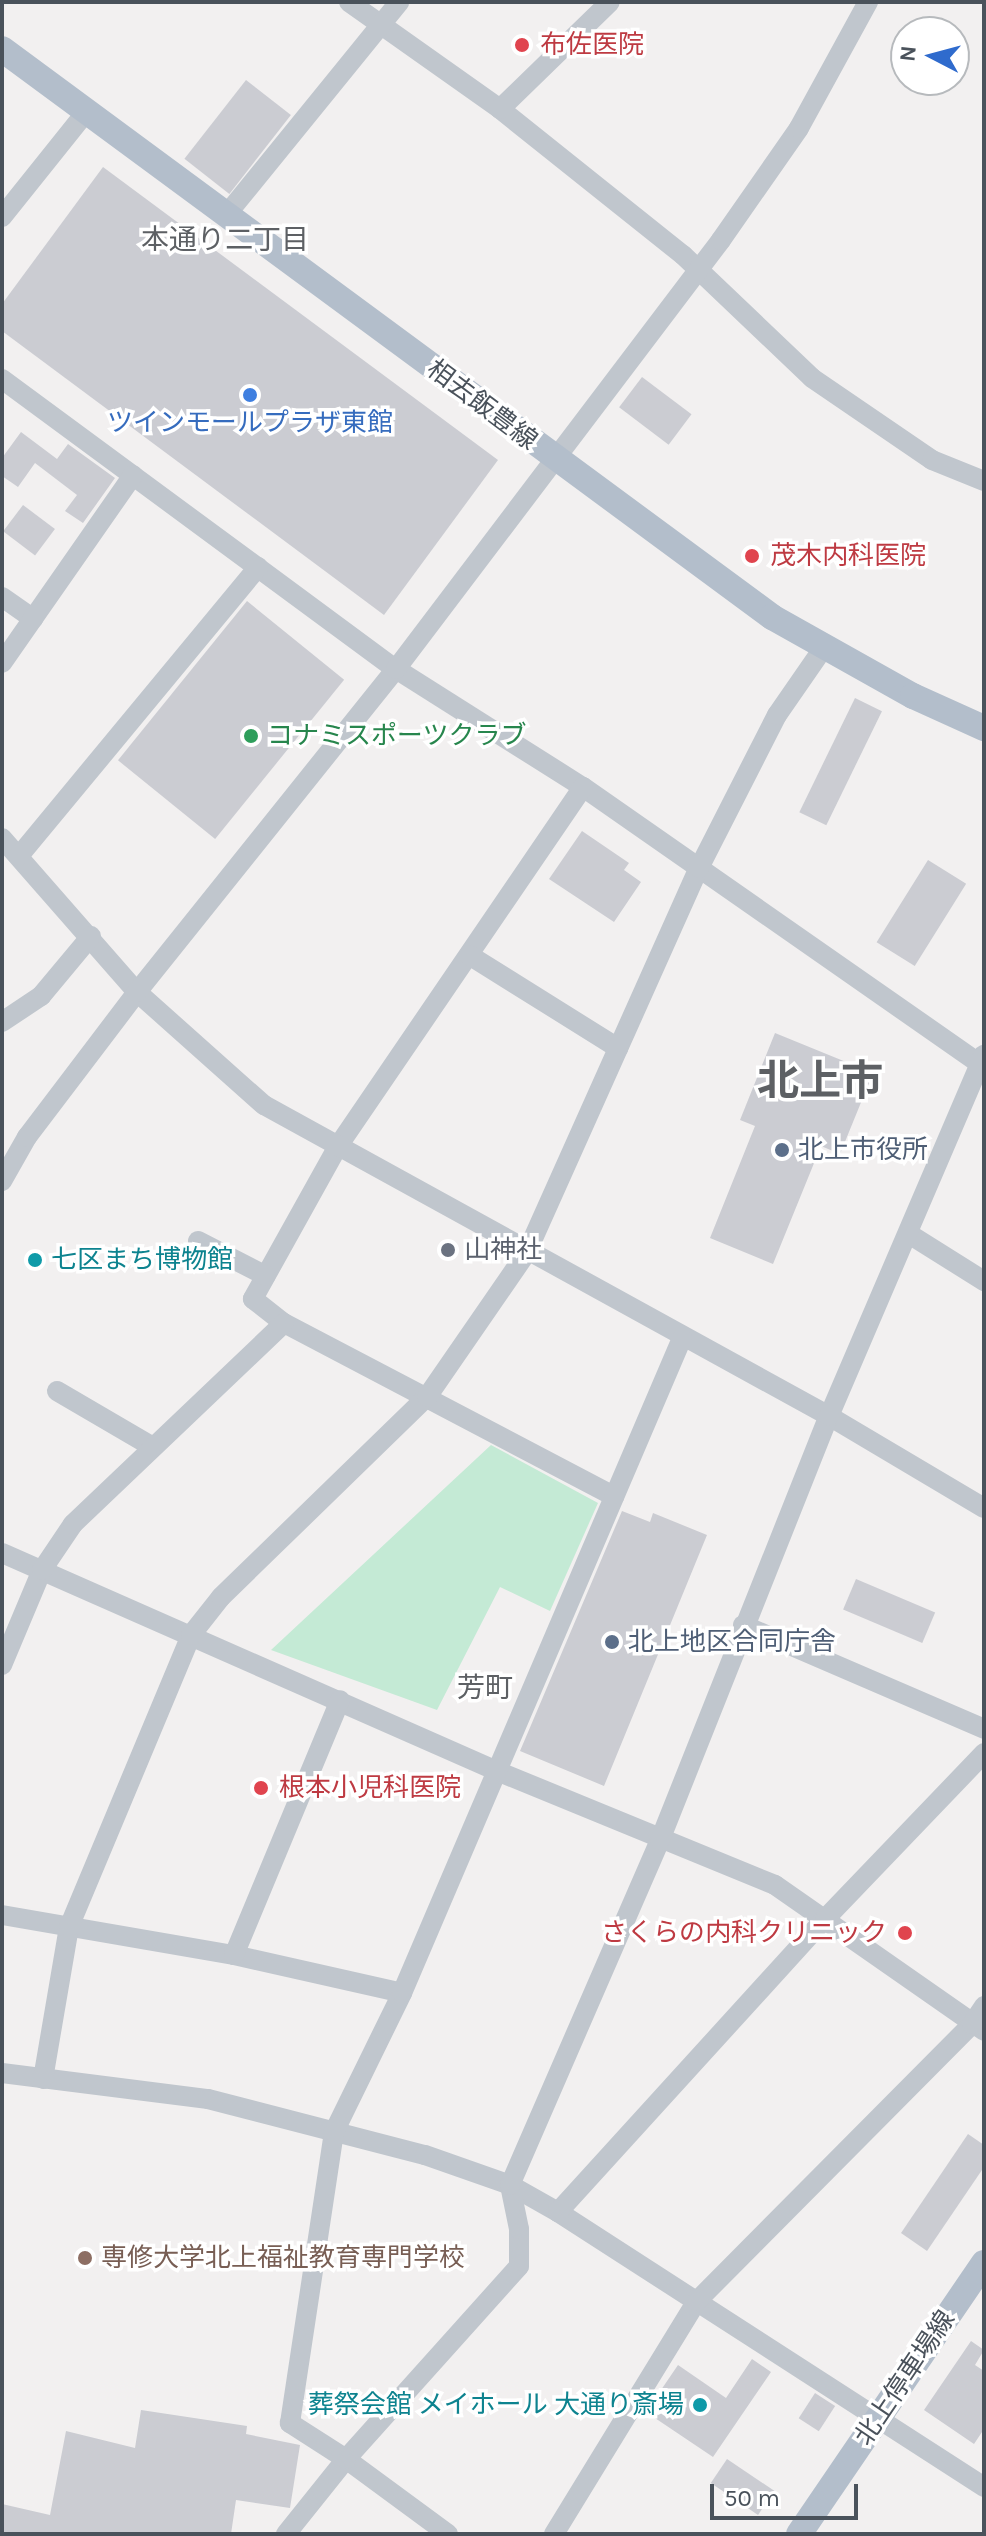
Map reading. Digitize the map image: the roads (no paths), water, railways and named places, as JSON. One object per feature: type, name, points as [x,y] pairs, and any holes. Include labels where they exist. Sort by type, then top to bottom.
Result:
[{"type":"main road","name":"相去飯豊線","points":[[2,49],[556,461],[772,617],[913,696],[984,728]]},
{"type":"main road","name":"北上停車場線","points":[[799,2534],[984,2263]]},
{"type":"street","points":[[349,2],[500,109],[683,255],[812,378],[932,460],[984,481]]},
{"type":"street","points":[[227,214],[399,2]]},
{"type":"street","points":[[500,109],[610,2]]},
{"type":"street","points":[[2,1181],[27,1137],[137,992],[396,669],[697,271],[799,128],[868,2]]},
{"type":"street","points":[[2,217],[87,111]]},
{"type":"street","points":[[2,379],[396,669],[583,787],[983,1062],[829,1416],[743,1625],[660,1840],[510,2185],[519,2229],[519,2266],[346,2459],[286,2534]]},
{"type":"street","points":[[2,663],[133,475]]},
{"type":"street","points":[[19,856],[258,567]]},
{"type":"street","points":[[2,597],[33,619]]},
{"type":"street","points":[[43,2079],[69,1927],[191,1635],[221,1597],[427,1397],[527,1252],[699,868],[777,715],[824,647]]},
{"type":"street","points":[[583,787],[338,1146],[253,1299],[284,1323],[614,1496]]},
{"type":"street","points":[[2,838],[137,992],[264,1105],[682,1338],[829,1416],[984,1508]]},
{"type":"street","points":[[2,1022],[41,996],[91,936]]},
{"type":"street","points":[[469,955],[618,1048]]},
{"type":"street","points":[[909,1234],[984,1281]]},
{"type":"street","points":[[198,1241],[266,1276]]},
{"type":"street","points":[[2,1665],[42,1570],[73,1524],[284,1323]]},
{"type":"street","points":[[448,2534],[346,2459],[290,2423],[334,2132],[402,1993],[682,1338]]},
{"type":"street","points":[[57,1391],[153,1447]]},
{"type":"street","points":[[2,1553],[497,1771],[775,1885],[978,2028]]},
{"type":"street","points":[[743,1625],[984,1729]]},
{"type":"street","points":[[234,1955],[340,1700]]},
{"type":"street","points":[[558,2212],[825,1919],[984,1753]]},
{"type":"street","points":[[2,1915],[234,1955],[402,1993]]},
{"type":"street","points":[[554,2534],[697,2301],[978,2028],[984,2006]]},
{"type":"street","points":[[2,2073],[208,2099],[425,2155],[510,2185],[558,2212],[984,2487]]},
{"type":"place","name":"布佐医院","points":[[522,45]]},
{"type":"place","name":"ツインモールプラザ東館","points":[[250,395]]},
{"type":"place","name":"茂木内科医院","points":[[752,556]]},
{"type":"place","name":"コナミスポーツクラブ","points":[[251,736]]},
{"type":"place","name":"北上市役所","points":[[782,1150]]},
{"type":"place","name":"山神社","points":[[448,1250]]},
{"type":"place","name":"七区まち博物館","points":[[35,1260]]},
{"type":"place","name":"北上地区合同庁舎","points":[[612,1642]]},
{"type":"place","name":"根本小児科医院","points":[[261,1788]]},
{"type":"place","name":"さくらの内科クリニック","points":[[905,1933]]},
{"type":"place","name":"専修大学北上福祉教育専門学校","points":[[85,2258]]},
{"type":"place","name":"葬祭会館 メイホール 大通り斎場","points":[[700,2405]]},
{"type":"district","name":"本通り二丁目","points":[[225,240]]},
{"type":"district","name":"北上市","points":[[820,1081]]},
{"type":"district","name":"芳町","points":[[485,1688]]}]
